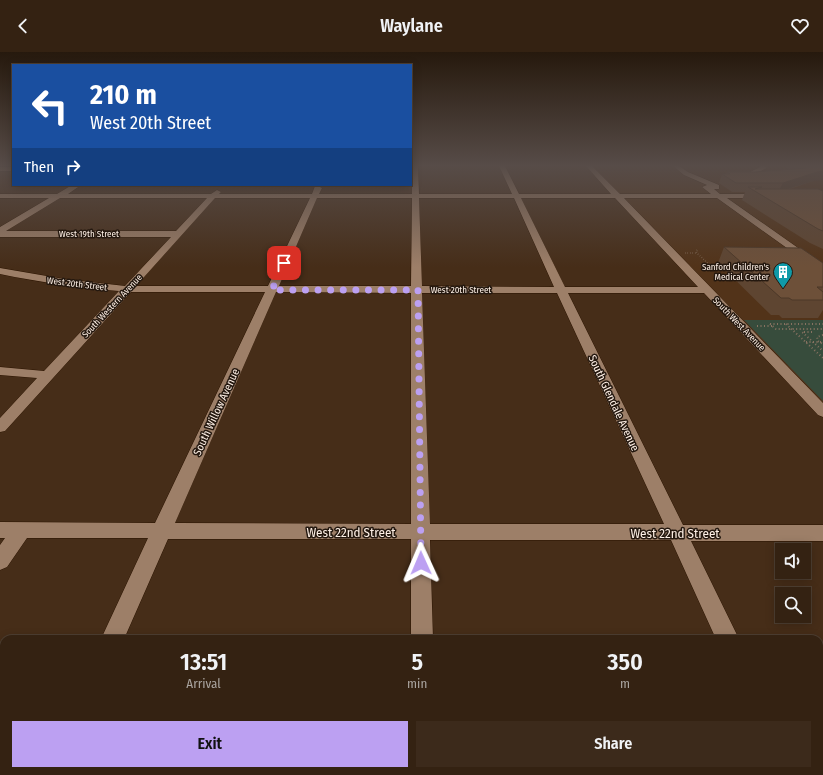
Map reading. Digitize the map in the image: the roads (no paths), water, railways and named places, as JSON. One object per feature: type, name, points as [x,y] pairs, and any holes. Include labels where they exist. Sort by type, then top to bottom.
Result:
[{"type":"street","points":[[0,232],[53,200]]},
{"type":"street","name":"South Western Avenue","points":[[0,427],[210,200]]},
{"type":"street","name":"South Willow Avenue","points":[[114,635],[313,200]]},
{"type":"street","points":[[416,200],[422,635]]},
{"type":"street","name":"South Glendale Avenue","points":[[519,200],[676,533],[726,635]]},
{"type":"street","name":"South West Avenue","points":[[621,200],[823,412]]},
{"type":"street","points":[[725,200],[815,264]]},
{"type":"street","name":"West 19th Street","points":[[0,232],[178,234]]},
{"type":"street","name":"West 20th Street","points":[[0,271],[71,284],[128,289],[706,290]]},
{"type":"street","points":[[0,371],[48,375]]},
{"type":"street","name":"West 22nd Street","points":[[0,530],[823,533]]},
{"type":"street","points":[[0,561],[22,530]]},
{"type":"place","name":"Sanford Children's Medical Center","points":[[783,289]]}]
